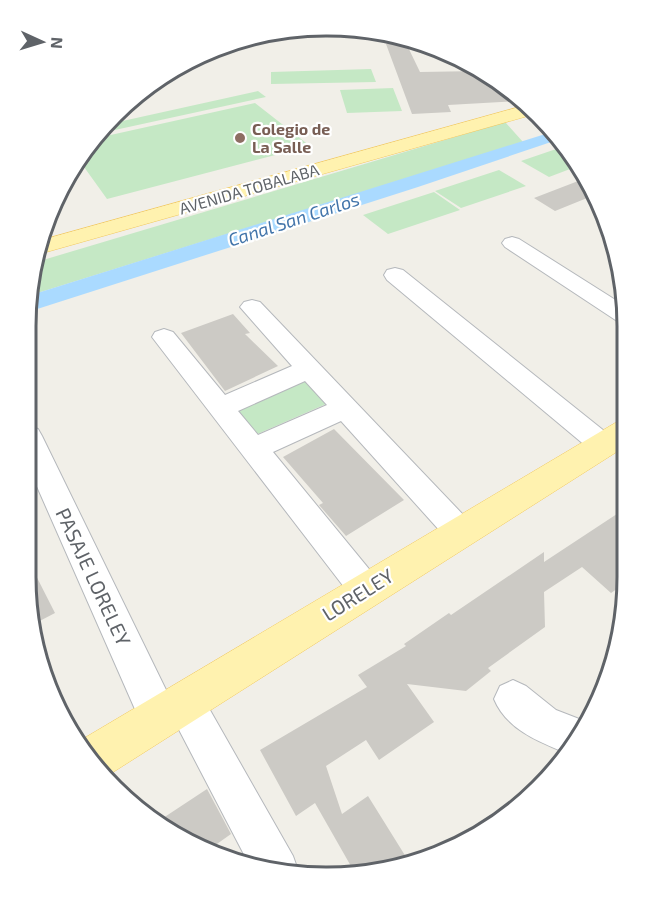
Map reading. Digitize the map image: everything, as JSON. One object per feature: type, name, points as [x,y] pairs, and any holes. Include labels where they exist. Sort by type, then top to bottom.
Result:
[{"type":"main road","name":"AVENIDA TOBALABA","points":[[47,246],[522,112]]},
{"type":"main road","name":"LORELEY","points":[[98,755],[614,438]]},
{"type":"street","points":[[512,243],[616,310]]},
{"type":"street","points":[[395,275],[614,438]]},
{"type":"street","points":[[252,307],[460,532]]},
{"type":"street","points":[[164,337],[366,590]]},
{"type":"street","points":[[220,408],[309,369]]},
{"type":"street","points":[[254,449],[345,408]]},
{"type":"street","name":"PASAJE LORELEY","points":[[36,450],[172,710],[270,861]]},
{"type":"street","points":[[513,699],[543,724],[570,735]]},
{"type":"green space","points":[[371,69],[376,82],[271,84],[271,72]]},
{"type":"green space","points":[[393,88],[402,111],[347,113],[340,90]]},
{"type":"green space","points":[[258,91],[266,97],[112,131],[121,121]]},
{"type":"green space","points":[[255,103],[310,146],[107,199],[84,167],[107,136]]},
{"type":"green space","points":[[505,122],[523,142],[38,293],[44,260]]},
{"type":"green space","points":[[556,149],[570,169],[549,177],[521,161]]},
{"type":"green space","points":[[499,170],[526,186],[461,208],[435,191]]},
{"type":"green space","points":[[434,192],[460,210],[388,234],[363,215]]},
{"type":"green space","points":[[305,381],[326,404],[253,436],[234,410]]},
{"type":"water","name":"Canal San Carlos","points":[[544,134],[551,142],[37,309],[38,293]]},
{"type":"building","points":[[386,44],[408,48],[420,72],[465,71],[510,101],[448,105],[451,112],[412,114]]},
{"type":"building","points":[[578,181],[587,198],[555,211],[534,198]]},
{"type":"building","points":[[233,314],[250,333],[245,334],[278,366],[225,391],[181,333]]},
{"type":"building","points":[[334,429],[404,500],[346,536],[319,505],[323,503],[283,457]]},
{"type":"building","points":[[617,514],[616,589],[611,593],[582,567],[544,592],[545,627],[488,668],[491,671],[466,691],[407,684],[434,722],[379,760],[366,740],[326,766],[342,814],[368,796],[405,856],[351,866],[315,803],[296,816],[260,750],[367,687],[358,675],[406,646],[404,644],[449,613],[451,615],[544,552],[544,562]]},
{"type":"building","points":[[36,576],[55,613],[39,621]]},
{"type":"building","points":[[207,789],[231,834],[215,845],[164,817]]},
{"type":"place","name":"Colegio de La Salle","points":[[240,138]]}]
